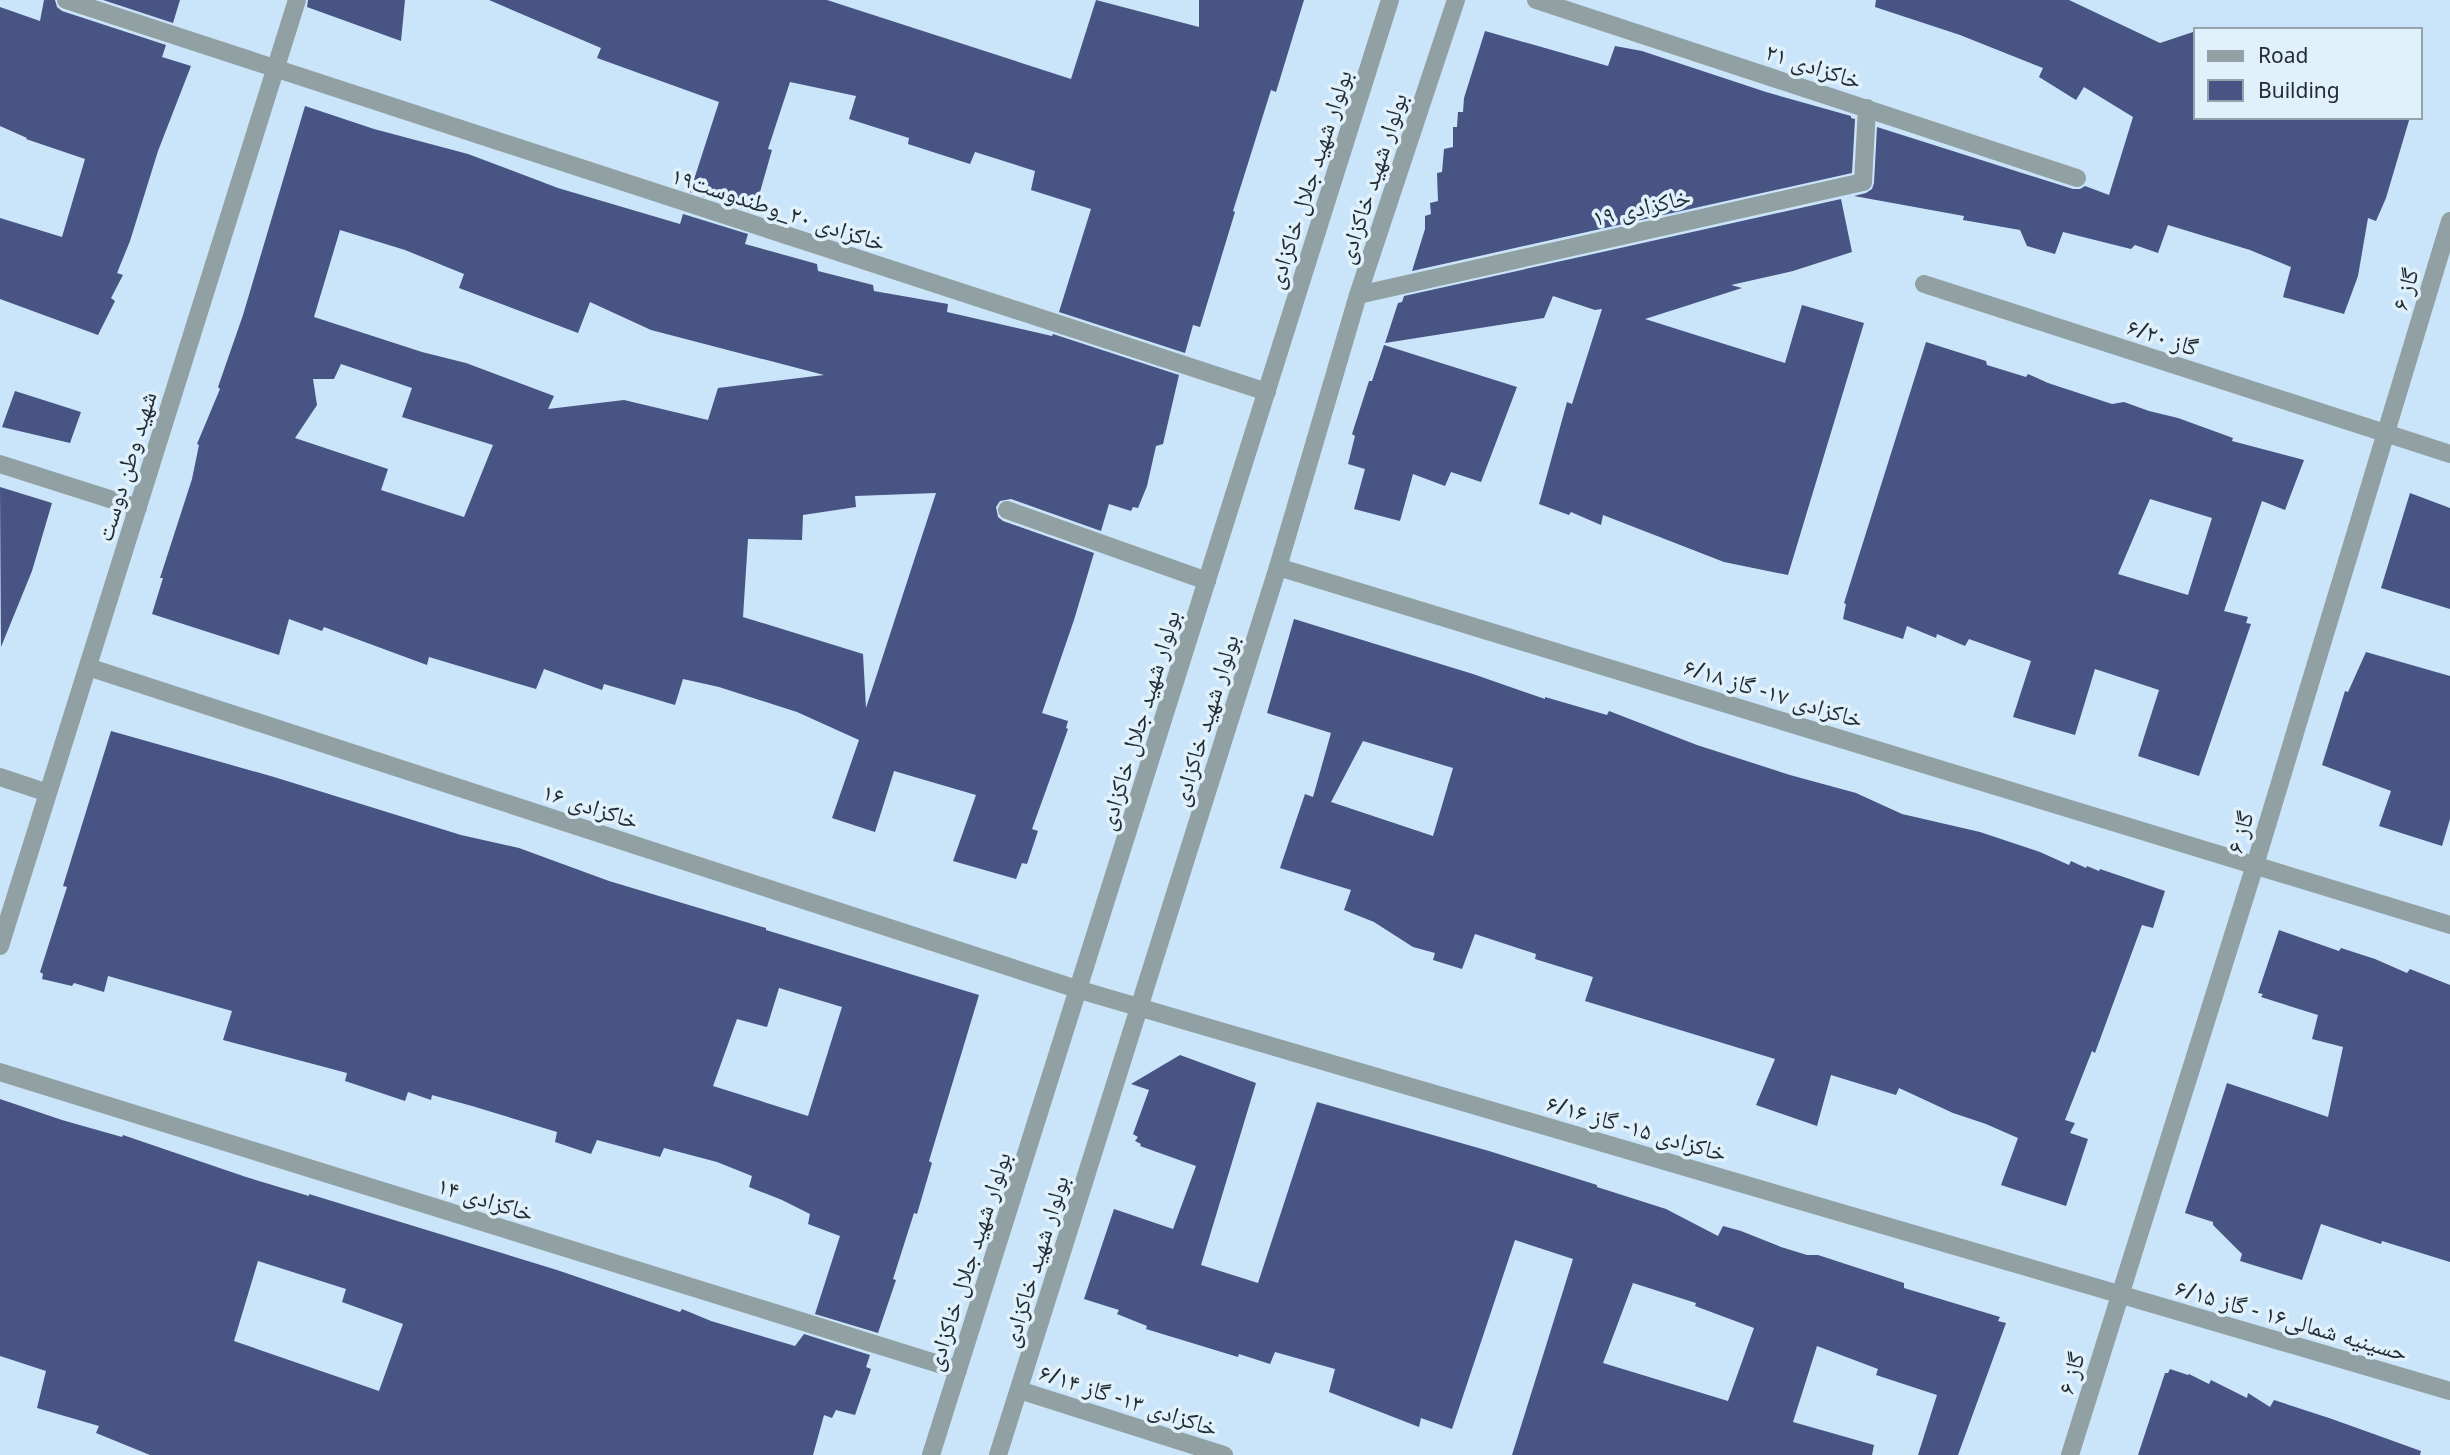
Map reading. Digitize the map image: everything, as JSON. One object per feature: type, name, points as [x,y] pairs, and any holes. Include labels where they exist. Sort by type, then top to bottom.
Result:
[{"type":"street","name":"خاکزادی ۲۰_وطندوست۱۹","points":[[66,0],[1267,392]]},
{"type":"street","name":"شهید وطن دوست","points":[[0,946],[298,0]]},
{"type":"street","name":"بولوار شهید جلال خاکزادی","points":[[931,1455],[1080,990],[1390,0]]},
{"type":"street","name":"بولوار شهید خاکزادی","points":[[998,1455],[1278,567],[1358,295],[1456,0]]},
{"type":"street","name":"خاکزادی ۲۱","points":[[1536,0],[2077,178]]},
{"type":"street","name":"خاکزادی ۱۹","points":[[1358,295],[1863,182],[1867,108]]},
{"type":"street","name":"گاز ۶","points":[[2070,1455],[2255,865],[2450,221]]},
{"type":"street","name":"گاز ۶/۲۰","points":[[1924,284],[2450,454]]},
{"type":"street","points":[[0,464],[138,508]]},
{"type":"street","points":[[1007,510],[1207,581]]},
{"type":"street","name":"خاکزادی ۱۷- گاز ۶/۱۸","points":[[1278,567],[2450,925]]},
{"type":"street","name":"خاکزادی ۱۶","points":[[88,667],[1139,1007]]},
{"type":"street","points":[[0,777],[48,793]]},
{"type":"street","name":"خاکزادی ۱۵- گاز ۶/۱۶","points":[[1139,1007],[2121,1294]]},
{"type":"street","name":"خاکزادی ۱۴","points":[[0,1072],[958,1370]]},
{"type":"street","name":"حسینیه شمالی۱۶ - گاز ۶/۱۵","points":[[2121,1294],[2450,1391]]},
{"type":"street","name":"خاکزادی ۱۳- گاز ۶/۱۴","points":[[1019,1390],[1224,1455]]},
{"type":"building","points":[[44,0],[55,0],[62,11],[166,45],[162,57],[191,66],[158,151],[130,241],[117,273],[123,275],[111,298],[115,301],[98,335],[0,299],[0,218],[62,237],[85,159],[26,139],[0,126],[0,7],[40,21]]},
{"type":"building","points":[[103,0],[180,0],[173,23]]},
{"type":"building","points":[[308,0],[405,0],[401,41],[307,7]]},
{"type":"building","points":[[489,0],[827,0],[1071,79],[1096,0],[1199,27],[1199,0],[1304,0],[1276,92],[1271,90],[1200,327],[1193,325],[1185,353],[1059,312],[1091,209],[1031,190],[1035,171],[975,152],[970,164],[908,144],[909,138],[849,119],[856,96],[790,82],[768,149],[772,150],[754,213],[690,192],[719,102],[597,58],[601,48]]},
{"type":"building","points":[[1876,0],[2069,0],[2160,43],[2194,32],[2194,119],[2409,119],[2386,198],[2376,221],[2368,218],[2358,276],[2344,314],[2283,297],[2291,267],[2250,250],[2168,225],[2158,253],[2135,245],[2131,249],[2063,232],[2055,254],[2027,246],[2020,230],[1963,220],[1964,216],[1854,196],[1866,193],[1872,189],[1874,183],[1877,127],[2073,189],[2085,186],[2109,195],[2133,117],[2084,87],[2076,100],[2039,77],[2043,68],[1960,35],[1875,7]]},
{"type":"building","points":[[1485,31],[1608,66],[1615,46],[1642,51],[1766,92],[1851,116],[1855,119],[1852,173],[1412,271],[1425,229],[1425,216],[1431,214],[1430,203],[1438,201],[1437,173],[1442,172],[1444,149],[1453,147],[1453,127],[1457,127],[1458,112],[1463,112],[1464,98]]},
{"type":"building","points":[[305,106],[374,129],[468,154],[558,188],[680,224],[683,214],[748,234],[745,244],[817,264],[818,271],[873,285],[874,291],[948,304],[947,312],[1052,336],[1053,334],[1179,375],[1163,444],[1156,446],[1147,486],[1138,508],[1133,507],[1131,511],[1109,504],[1101,531],[1011,499],[1000,501],[996,507],[998,517],[1003,521],[1094,553],[1042,713],[1068,721],[1068,729],[1032,829],[1038,831],[1027,864],[1022,863],[1016,879],[953,861],[976,795],[894,771],[875,832],[832,818],[859,740],[797,712],[719,687],[683,679],[675,705],[604,684],[602,690],[544,669],[536,689],[429,657],[427,665],[324,627],[322,631],[289,619],[279,655],[152,614],[163,578],[160,578],[192,479],[199,445],[197,444],[220,389],[218,387],[243,315]],"holes":[[[340,230],[405,250],[464,274],[459,288],[578,333],[590,302],[651,330],[824,375],[718,388],[708,420],[624,400],[548,409],[554,396],[466,363],[422,352],[314,317]],[[341,364],[412,388],[402,417],[493,445],[464,517],[381,490],[388,469],[295,438],[317,405],[313,379],[334,379]],[[936,493],[866,708],[863,654],[743,617],[748,539],[802,540],[803,515],[856,507],[855,496]]]},
{"type":"building","points":[[1841,199],[1852,252],[1793,271],[1731,285],[1742,288],[1645,319],[1785,363],[1802,305],[1864,323],[1788,575],[1724,562],[1603,515],[1601,525],[1571,512],[1569,515],[1539,504],[1567,402],[1572,404],[1602,309],[1595,310],[1553,296],[1544,318],[1385,343],[1398,303],[1402,302],[1404,296]]},
{"type":"building","points":[[1926,342],[1986,361],[1987,365],[2026,377],[2028,374],[2112,404],[2124,402],[2178,418],[2233,438],[2232,441],[2304,460],[2285,510],[2262,501],[2224,611],[2248,617],[2246,623],[2251,624],[2199,776],[2138,756],[2159,690],[2095,669],[2075,735],[2013,717],[2031,661],[1969,639],[1965,646],[1937,634],[1936,638],[1907,626],[1903,639],[1843,619],[1844,603]],"holes":[[[2150,499],[2212,518],[2188,595],[2118,574]]]},
{"type":"building","points":[[1384,345],[1517,387],[1481,482],[1451,472],[1445,486],[1413,474],[1400,521],[1354,509],[1365,469],[1348,464],[1355,436],[1352,434]]},
{"type":"building","points":[[15,391],[81,412],[70,443],[2,427]]},
{"type":"building","points":[[0,487],[52,503],[32,571],[1,647]]},
{"type":"building","points":[[2410,493],[2450,508],[2450,609],[2381,588]]},
{"type":"building","points":[[1294,619],[1545,699],[1607,715],[1609,711],[1697,745],[1856,793],[1902,814],[1980,832],[2040,852],[2069,865],[2071,861],[2086,868],[2100,869],[2165,891],[2153,928],[2142,925],[2095,1053],[2092,1051],[2065,1120],[2075,1123],[2070,1133],[2088,1139],[2066,1206],[2001,1185],[2018,1138],[1953,1113],[1899,1088],[1896,1095],[1831,1075],[1817,1126],[1756,1105],[1775,1059],[1585,1001],[1593,977],[1535,959],[1536,954],[1475,934],[1462,969],[1433,960],[1435,953],[1413,947],[1374,922],[1344,910],[1351,890],[1280,868],[1305,794],[1313,797],[1331,733],[1267,713]],"holes":[[[1363,741],[1453,768],[1433,836],[1331,802]]]},
{"type":"building","points":[[2366,652],[2450,676],[2450,819],[2442,846],[2379,826],[2391,791],[2322,765],[2345,691],[2348,692]]},
{"type":"building","points":[[111,731],[274,777],[461,835],[519,848],[609,881],[979,995],[929,1161],[932,1163],[917,1214],[914,1213],[878,1333],[815,1314],[840,1236],[808,1224],[810,1214],[749,1187],[752,1176],[717,1162],[664,1148],[660,1157],[597,1140],[591,1154],[555,1142],[557,1132],[432,1095],[431,1100],[408,1092],[405,1101],[345,1081],[347,1073],[223,1040],[232,1011],[108,976],[104,992],[74,983],[72,986],[42,979],[43,974],[40,972],[67,887],[63,886]],"holes":[[[779,988],[842,1007],[808,1116],[713,1086],[737,1019],[767,1027]]]},
{"type":"building","points":[[2279,930],[2339,951],[2341,948],[2375,959],[2407,973],[2410,969],[2450,985],[2450,1262],[2382,1241],[2381,1244],[2321,1224],[2302,1280],[2240,1261],[2242,1254],[2213,1222],[2185,1213],[2227,1083],[2328,1117],[2343,1047],[2312,1039],[2318,1015],[2261,997],[2263,994],[2258,993]]},
{"type":"building","points":[[1180,1055],[1256,1083],[1201,1265],[1258,1283],[1317,1102],[1597,1185],[1666,1209],[1718,1236],[1723,1226],[1807,1255],[1818,1255],[1904,1283],[1904,1288],[2000,1317],[1998,1321],[2006,1323],[1958,1455],[1918,1455],[1937,1395],[1876,1375],[1878,1369],[1817,1346],[1793,1422],[1874,1445],[1872,1455],[1512,1455],[1573,1259],[1515,1240],[1452,1429],[1421,1418],[1419,1427],[1329,1392],[1335,1369],[1275,1352],[1270,1364],[1239,1354],[1238,1357],[1146,1329],[1147,1326],[1117,1314],[1119,1310],[1084,1299],[1114,1209],[1173,1229],[1196,1166],[1140,1146],[1141,1144],[1135,1141],[1138,1137],[1133,1134],[1149,1090],[1131,1084]],"holes":[[[1633,1283],[1696,1303],[1695,1306],[1754,1328],[1728,1401],[1603,1363]]]},
{"type":"building","points":[[0,1099],[62,1120],[122,1137],[123,1135],[246,1177],[557,1270],[680,1312],[682,1309],[711,1321],[795,1346],[804,1334],[870,1355],[866,1367],[871,1369],[855,1415],[836,1410],[832,1418],[824,1415],[813,1455],[150,1455],[96,1433],[99,1426],[37,1408],[46,1371],[0,1356]],"holes":[[[258,1261],[346,1289],[342,1302],[403,1324],[379,1391],[234,1341]]]},
{"type":"building","points":[[2170,1369],[2189,1374],[2209,1384],[2211,1380],[2247,1398],[2248,1393],[2270,1407],[2274,1400],[2332,1419],[2421,1451],[2420,1455],[2138,1455],[2165,1373]]}]
